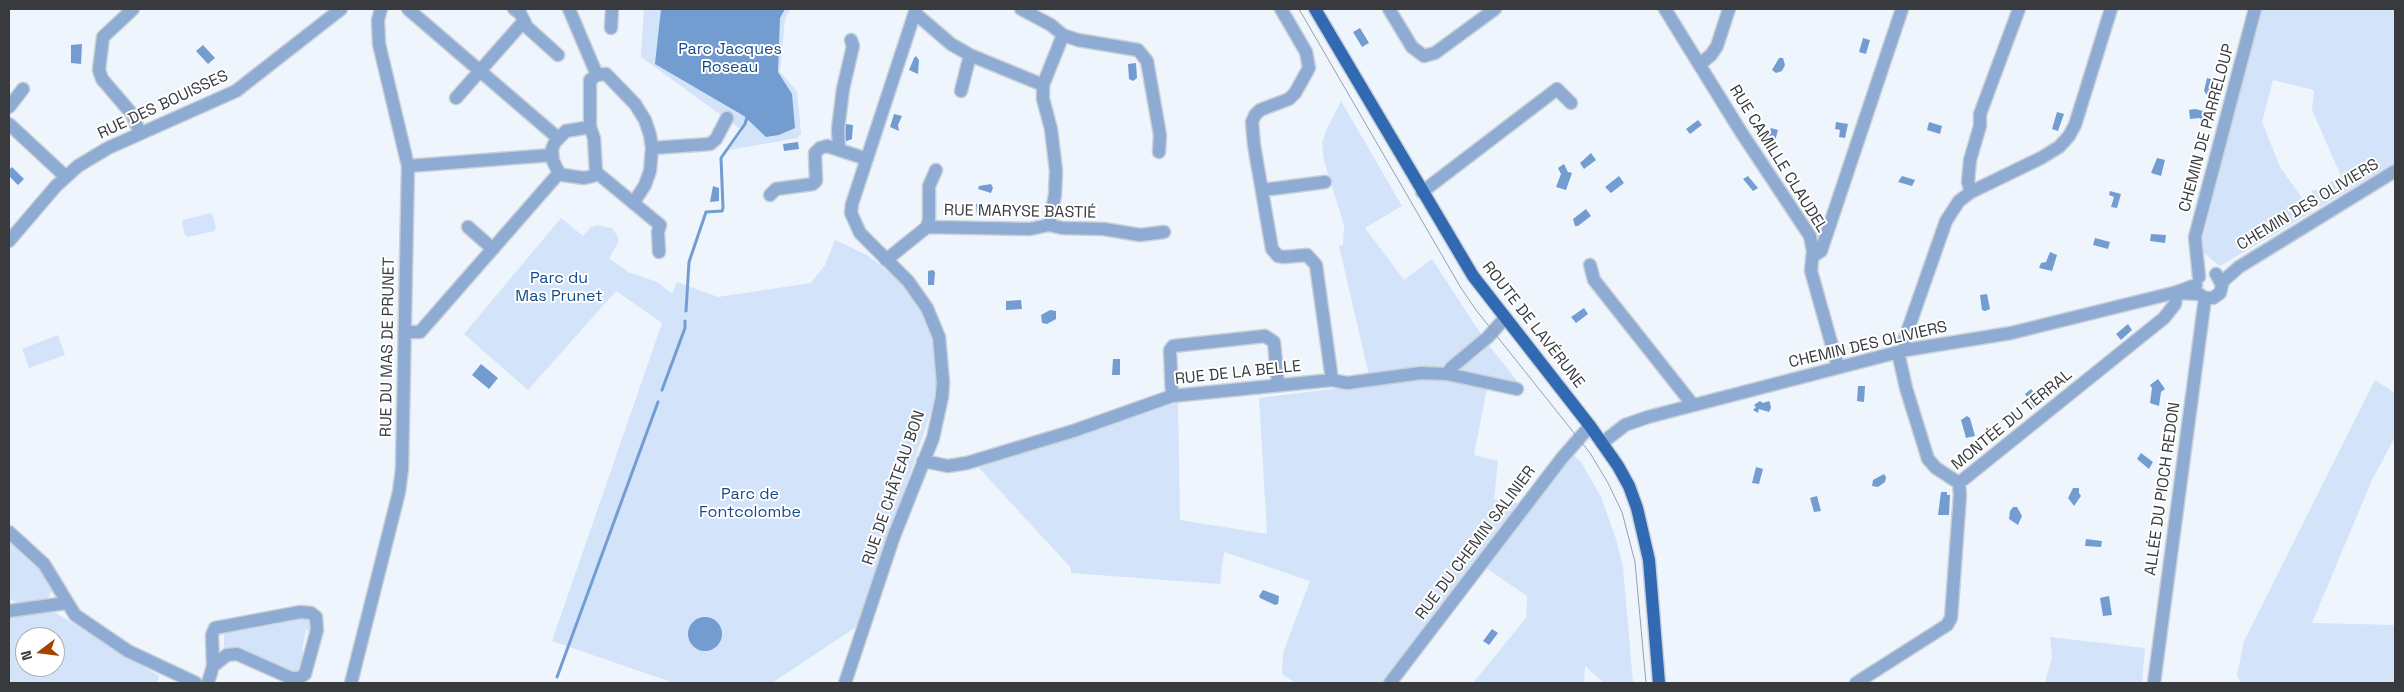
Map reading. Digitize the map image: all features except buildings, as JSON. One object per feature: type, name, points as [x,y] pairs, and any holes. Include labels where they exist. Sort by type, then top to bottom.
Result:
[{"type":"main road","name":"ROUTE DE LAVÉRUNE","points":[[1314,9],[1473,276],[1590,426],[1629,486],[1644,534],[1649,560],[1659,683]]},
{"type":"street","points":[[133,9],[103,38],[99,70],[102,79],[132,114],[140,133]]},
{"type":"street","name":"RUE DU MAS DE PRUNET","points":[[351,683],[399,492],[402,469],[408,166],[379,44],[378,20],[381,9]]},
{"type":"street","points":[[408,9],[558,138]]},
{"type":"street","points":[[569,9],[597,75]]},
{"type":"street","points":[[611,28],[612,9]]},
{"type":"street","points":[[1021,9],[1064,35],[1078,40],[1138,50],[1144,55],[1147,61],[1160,135],[1159,152]]},
{"type":"street","points":[[1281,9],[1306,52],[1310,63],[1296,93],[1289,100],[1260,110],[1255,115],[1252,122],[1254,145],[1271,244],[1275,253],[1284,257],[1307,255],[1316,265],[1332,380]]},
{"type":"street","points":[[1389,9],[1412,47],[1424,56],[1436,53],[1495,9]]},
{"type":"street","name":"RUE CAMILLE CLAUDEL","points":[[1665,9],[1741,132],[1810,236],[1813,244],[1812,271],[1838,367]]},
{"type":"street","points":[[1700,64],[1711,56],[1717,46],[1729,9]]},
{"type":"street","points":[[1812,257],[1821,250],[1902,9]]},
{"type":"street","points":[[1971,192],[1968,182],[1970,160],[1980,126],[1980,114],[1995,68],[2019,9]]},
{"type":"street","points":[[1959,483],[1936,468],[1928,459],[1915,422],[1902,351],[1904,341],[1946,221],[1959,201],[1971,192],[2041,158],[2059,147],[2069,136],[2075,126],[2111,9]]},
{"type":"street","name":"CHEMIN DE PARRELOUP","points":[[2207,283],[2196,255],[2195,237],[2254,9]]},
{"type":"street","name":"RUE DES BOUISSES","points":[[9,241],[66,176],[97,153],[236,91],[332,11]]},
{"type":"street","points":[[916,11],[951,44],[970,55],[1043,85]]},
{"type":"street","name":"RUE DE CHÂTEAU BON","points":[[845,683],[873,597],[923,460],[933,438],[942,397],[943,382],[939,337],[921,296],[860,233],[851,213],[916,11]]},
{"type":"street","points":[[456,98],[479,71],[522,13]]},
{"type":"street","points":[[522,13],[527,27],[558,54]]},
{"type":"street","points":[[1049,226],[1055,195],[1056,171],[1051,129],[1043,99],[1043,85],[1064,35]]},
{"type":"street","points":[[840,149],[838,129],[843,89],[853,46],[851,40]]},
{"type":"street","points":[[961,91],[970,55]]},
{"type":"street","points":[[590,127],[566,131],[558,138],[552,148],[552,155],[560,172],[584,178],[593,176],[596,172],[594,138],[590,127],[588,87],[590,80],[597,75],[606,74],[635,104],[645,120],[652,148],[646,185],[634,202]]},
{"type":"street","points":[[9,107],[23,89]]},
{"type":"street","points":[[1422,192],[1557,89],[1571,103]]},
{"type":"street","points":[[652,148],[710,144],[716,140],[726,118]]},
{"type":"street","points":[[9,124],[66,176]]},
{"type":"street","points":[[770,195],[776,189],[813,184],[816,181],[815,153],[820,148],[827,146],[840,149],[867,159]]},
{"type":"street","points":[[408,166],[552,155]]},
{"type":"street","points":[[927,227],[929,219],[929,186],[936,170]]},
{"type":"street","name":"CHEMIN DES OLIVIERS","points":[[1602,443],[1630,422],[1693,405],[1902,351],[2011,333],[2207,283],[2238,267],[2395,171]]},
{"type":"street","points":[[405,332],[420,332],[560,172]]},
{"type":"street","points":[[596,172],[660,225],[658,232],[659,252]]},
{"type":"street","points":[[1263,190],[1325,182]]},
{"type":"street","name":"RUE MARYSE BASTIÉ","points":[[886,260],[927,227],[1030,229],[1049,226],[1104,229],[1140,235],[1164,232]]},
{"type":"street","points":[[468,227],[493,249]]},
{"type":"street","points":[[1590,265],[1594,280],[1693,405]]},
{"type":"street","name":"ALLÉE DU PIOCH REDON","points":[[2154,683],[2207,283]]},
{"type":"street","name":"MONTÉE DU TERRAL","points":[[1856,683],[1947,625],[1951,618],[1960,495],[1959,483],[2164,318],[2175,304],[2177,292]]},
{"type":"street","points":[[1447,374],[1452,367],[1488,337],[1504,318]]},
{"type":"street","points":[[1172,396],[1170,350],[1173,346],[1256,337],[1269,337],[1274,342],[1278,385]]},
{"type":"street","name":"RUE DE LA BELLE","points":[[923,460],[948,466],[967,463],[1073,431],[1172,396],[1332,380],[1347,382],[1421,372],[1447,374],[1517,389]]},
{"type":"street","name":"RUE DU CHEMIN SALINIER","points":[[1390,683],[1574,442],[1590,426]]},
{"type":"street","points":[[9,532],[44,564],[75,615],[128,651],[196,683]]},
{"type":"street","points":[[9,611],[66,603]]},
{"type":"street","points":[[208,683],[213,666],[212,635],[215,628],[300,612],[311,613],[316,618],[316,630],[305,674],[299,678],[291,678],[237,654],[227,655],[213,666]]},
{"type":"green space","name":"Parc Jacques Roseau","points":[[644,9],[790,9],[785,19],[780,72],[797,91],[801,133],[798,138],[729,150],[743,131],[641,57]]},
{"type":"green space","points":[[2260,9],[2395,9],[2395,162],[2320,207],[2311,190],[2316,190],[2341,176],[2312,110],[2314,90],[2273,80],[2262,122],[2280,167],[2312,212],[2220,266],[2204,253],[2203,238]]},
{"type":"green space","points":[[1341,101],[1402,206],[1365,228],[1404,280],[1432,259],[1486,342],[1519,383],[1487,388],[1474,455],[1498,461],[1494,499],[1522,504],[1383,683],[1296,683],[1282,674],[1283,653],[1310,581],[1224,552],[1220,584],[1071,573],[1071,568],[978,467],[1178,402],[1180,520],[1267,534],[1259,398],[1371,384],[1339,246],[1343,245],[1344,225],[1324,161],[1322,143]]},
{"type":"green space","points":[[210,213],[213,216],[216,228],[214,231],[188,237],[185,235],[182,222],[184,220]]},
{"type":"green space","name":"Parc de Fontcolombe","points":[[561,218],[583,236],[591,227],[597,225],[612,228],[618,237],[618,243],[609,258],[628,272],[657,282],[672,294],[677,282],[718,297],[811,283],[825,265],[835,240],[867,255],[915,293],[934,335],[937,394],[859,625],[772,683],[674,683],[552,641],[662,323],[616,291],[528,390],[464,334]]},
{"type":"green space","points":[[58,335],[65,355],[29,368],[22,349]]},
{"type":"green space","points":[[2375,380],[2395,393],[2395,437],[2372,480],[2312,623],[2395,625],[2395,683],[2241,683],[2237,675],[2244,641]]},
{"type":"green space","points":[[1571,452],[1581,462],[1601,497],[1616,539],[1623,567],[1633,683],[1604,683],[1585,666],[1584,683],[1473,683],[1526,618],[1527,596],[1483,566]]},
{"type":"green space","points":[[9,540],[42,570],[52,590],[46,603],[25,606],[9,599]]},
{"type":"green space","points":[[48,611],[56,613],[159,676],[157,683],[9,683],[9,615]]},
{"type":"green space","points":[[302,616],[311,622],[311,633],[306,629],[302,651],[306,656],[301,670],[295,673],[218,650],[224,650],[224,635],[219,634],[219,632]]},
{"type":"green space","points":[[2050,637],[2145,648],[2142,683],[2045,683],[2052,657]]},
{"type":"water","name":"Parc Jacques Roseau","points":[[661,9],[785,9],[780,18],[778,72],[792,94],[795,128],[779,135],[766,137],[744,116],[655,64]]},
{"type":"water","points":[[1360,28],[1369,43],[1362,47],[1353,32]]},
{"type":"water","points":[[1863,38],[1870,40],[1866,54],[1859,52]]},
{"type":"water","points":[[82,44],[81,64],[71,63],[71,45]]},
{"type":"water","points":[[203,45],[215,58],[208,64],[196,51]]},
{"type":"water","points":[[916,56],[919,60],[918,74],[909,70]]},
{"type":"water","points":[[1779,58],[1783,58],[1785,65],[1782,71],[1776,73],[1772,70]]},
{"type":"water","points":[[1136,63],[1137,78],[1133,81],[1129,79],[1128,64]]},
{"type":"water","points":[[2207,78],[2214,80],[2211,93],[2207,95],[2204,91]]},
{"type":"water","points":[[2195,109],[2208,112],[2206,123],[2200,121],[2200,118],[2190,119],[2189,110]]},
{"type":"water","points":[[2057,112],[2064,114],[2058,131],[2052,129]]},
{"type":"water","points":[[894,114],[902,116],[898,125],[899,131],[890,127]]},
{"type":"water","points":[[1698,120],[1702,125],[1690,134],[1686,129]]},
{"type":"water","points":[[1836,122],[1848,124],[1845,138],[1839,137],[1840,130],[1835,129]]},
{"type":"water","points":[[1929,122],[1942,126],[1940,134],[1927,130]]},
{"type":"water","points":[[846,124],[853,125],[852,139],[847,141],[844,140]]},
{"type":"water","points":[[1771,128],[1778,130],[1774,145],[1766,142]]},
{"type":"water","points":[[798,142],[799,149],[784,151],[783,144]]},
{"type":"water","points":[[1591,153],[1596,160],[1584,169],[1580,163]]},
{"type":"water","points":[[2157,158],[2165,160],[2161,176],[2151,173]]},
{"type":"water","points":[[1564,164],[1568,172],[1572,173],[1566,190],[1556,187],[1561,174],[1558,168]]},
{"type":"water","points":[[12,167],[24,179],[18,185],[9,176],[9,170]]},
{"type":"water","points":[[1619,176],[1624,183],[1611,193],[1605,187]]},
{"type":"water","points":[[1748,176],[1758,188],[1753,191],[1743,179]]},
{"type":"water","points":[[1902,176],[1915,180],[1912,186],[1898,182]]},
{"type":"water","points":[[991,184],[993,188],[991,193],[978,189],[979,186]]},
{"type":"water","points":[[713,186],[719,188],[719,201],[710,202]]},
{"type":"water","points":[[2110,191],[2121,194],[2117,208],[2111,207],[2114,197],[2109,195]]},
{"type":"water","points":[[983,203],[985,215],[977,216],[976,204]]},
{"type":"water","points":[[1586,209],[1591,216],[1578,226],[1575,226],[1573,219]]},
{"type":"water","points":[[2151,234],[2166,235],[2165,243],[2150,241]]},
{"type":"water","points":[[2095,238],[2110,242],[2108,249],[2093,245]]},
{"type":"water","points":[[2050,252],[2057,255],[2052,271],[2039,268],[2041,263],[2046,262]]},
{"type":"water","points":[[933,270],[935,272],[934,285],[928,285],[928,271]]},
{"type":"water","points":[[1987,294],[1990,309],[1985,311],[1982,310],[1980,295]]},
{"type":"water","points":[[1021,300],[1022,309],[1006,310],[1006,301]]},
{"type":"water","points":[[1584,308],[1588,314],[1576,323],[1571,317]]},
{"type":"water","points":[[1050,310],[1056,311],[1056,319],[1047,324],[1042,323],[1041,315]]},
{"type":"water","points":[[2128,324],[2132,330],[2121,340],[2116,334]]},
{"type":"water","points":[[1113,359],[1120,359],[1120,375],[1112,375]]},
{"type":"water","points":[[481,364],[498,378],[489,389],[472,375]]},
{"type":"water","points":[[2158,379],[2165,389],[2161,392],[2159,406],[2150,403],[2152,388],[2150,385]]},
{"type":"water","points":[[1858,386],[1865,386],[1864,402],[1857,401]]},
{"type":"water","points":[[2031,389],[2040,400],[2034,408],[2025,394]]},
{"type":"water","points":[[1760,401],[1763,403],[1769,401],[1771,408],[1769,412],[1759,409],[1758,413],[1753,410],[1756,407],[1754,405]]},
{"type":"water","points":[[1967,416],[1970,418],[1975,436],[1966,438],[1961,420]]},
{"type":"water","points":[[2141,453],[2153,462],[2149,469],[2137,459]]},
{"type":"water","points":[[1756,467],[1763,469],[1759,484],[1752,483]]},
{"type":"water","points":[[1884,474],[1886,477],[1885,482],[1878,487],[1872,486],[1873,480]]},
{"type":"water","points":[[2073,488],[2079,488],[2081,496],[2074,506],[2068,498]]},
{"type":"water","points":[[1941,492],[1947,492],[1947,495],[1950,495],[1949,515],[1938,515]]},
{"type":"water","points":[[1817,496],[1821,511],[1814,512],[1810,498]]},
{"type":"water","points":[[2013,507],[2017,507],[2022,516],[2018,525],[2009,519],[2010,511]]},
{"type":"water","points":[[2086,539],[2102,541],[2101,547],[2085,546]]},
{"type":"water","points":[[1263,590],[1279,596],[1278,604],[1275,605],[1260,598],[1259,596]]},
{"type":"water","points":[[2109,596],[2112,615],[2103,616],[2100,598]]},
{"type":"water","points":[[705,617],[717,622],[722,634],[717,646],[705,651],[693,646],[688,634],[693,622]]},
{"type":"water","points":[[1492,629],[1498,633],[1489,645],[1483,641]]},
{"type":"waterway","points":[[686,311],[689,262],[706,212],[722,211],[723,208],[721,158],[745,124],[748,114]]},
{"type":"waterway","points":[[662,390],[685,328],[685,321]]},
{"type":"waterway","points":[[557,677],[658,402]]},
{"type":"tram line","points":[[1299,9],[1461,288],[1476,310],[1590,453],[1608,483],[1622,512],[1635,562],[1646,683]]},
{"type":"park label","name":"Parc du Mas Prunet","points":[[559,288]]}]
